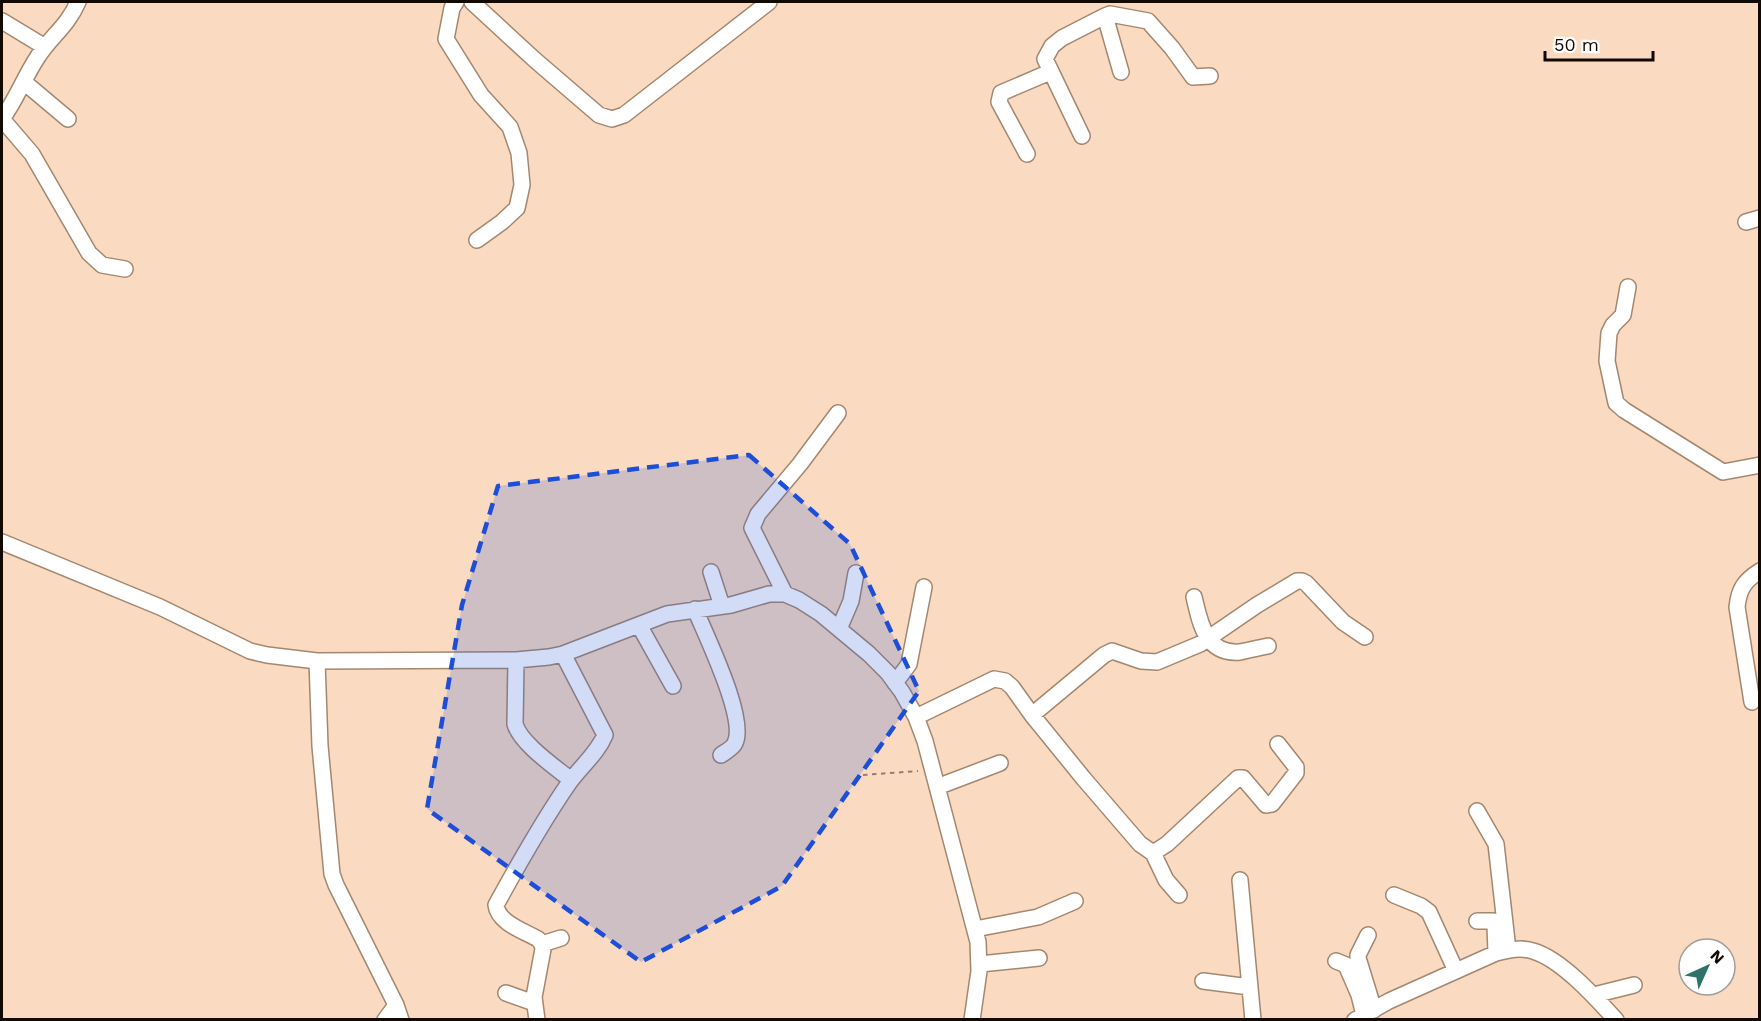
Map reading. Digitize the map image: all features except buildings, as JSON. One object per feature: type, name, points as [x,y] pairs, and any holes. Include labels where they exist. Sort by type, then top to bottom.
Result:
[{"type":"street","points":[[78,2],[66,24],[37,58],[2,119],[32,154],[89,253],[102,265],[125,269]]},
{"type":"street","points":[[456,2],[452,8],[446,39],[481,95],[510,127],[519,153],[522,185],[517,208],[477,240]]},
{"type":"street","points":[[472,2],[599,115],[612,119],[624,115],[769,2]]},
{"type":"street","points":[[1107,10],[1121,72]]},
{"type":"street","points":[[1082,136],[1045,59],[1052,46],[1062,38],[1107,10],[1148,21],[1193,77],[1210,76]]},
{"type":"street","points":[[2,21],[45,47]]},
{"type":"street","points":[[1027,154],[999,102],[1001,93],[1050,72]]},
{"type":"street","points":[[24,82],[68,119]]},
{"type":"street","points":[[1628,287],[1623,315],[1609,333],[1606,361],[1616,403],[1723,471],[1760,465]]},
{"type":"street","points":[[785,594],[752,528],[758,514],[800,464],[838,413]]},
{"type":"street","points":[[2,542],[160,607],[250,651],[317,661],[516,660],[549,657],[563,654],[667,614],[722,606],[769,594],[785,594],[799,600],[821,614],[869,654],[895,683],[916,717],[925,741],[978,942],[980,964],[972,1020]]},
{"type":"street","points":[[1752,702],[1737,607],[1738,593],[1750,577],[1760,571]]},
{"type":"street","points":[[711,572],[722,606]]},
{"type":"street","points":[[839,629],[851,601],[855,573]]},
{"type":"street","points":[[1032,715],[1104,655],[1112,651],[1149,663],[1156,662],[1208,639],[1297,581],[1306,583],[1343,622],[1365,637]]},
{"type":"street","points":[[895,683],[909,664],[924,587]]},
{"type":"street","points":[[1194,597],[1201,626],[1208,639],[1222,650],[1238,652],[1268,646]]},
{"type":"street","points":[[695,609],[735,708],[738,728],[735,744],[721,755]]},
{"type":"street","points":[[639,625],[673,686]]},
{"type":"street","points":[[537,1020],[534,1003],[542,944],[538,939],[502,918],[497,912],[496,905],[528,846],[571,780],[601,747],[605,735],[563,654]]},
{"type":"street","points":[[516,660],[515,724],[518,732],[571,780]]},
{"type":"street","points":[[317,661],[320,746],[332,874],[399,1012],[385,1020]]},
{"type":"street","points":[[916,717],[994,679],[1005,681],[1084,779],[1140,844],[1153,853],[1166,880],[1179,895]]},
{"type":"street","points":[[1153,853],[1167,844],[1238,778],[1243,778],[1266,805],[1272,804],[1296,773],[1296,767],[1278,744]]},
{"type":"street","points":[[937,786],[1000,763]]},
{"type":"street","points":[[1477,811],[1496,844],[1502,951]]},
{"type":"street","points":[[1240,880],[1253,1020]]},
{"type":"street","points":[[1394,895],[1430,912],[1456,971]]},
{"type":"street","points":[[975,929],[1038,917],[1076,901]]},
{"type":"street","points":[[1477,921],[1493,921],[1502,951]]},
{"type":"street","points":[[1364,1015],[1358,955],[1368,935]]},
{"type":"street","points":[[542,944],[561,938]]},
{"type":"street","points":[[1364,1015],[1389,1001],[1456,971],[1502,951],[1513,949],[1532,950],[1552,960],[1594,995],[1616,1020]]},
{"type":"street","points":[[980,964],[1039,958]]},
{"type":"street","points":[[1336,961],[1346,965],[1359,995],[1364,1015]]},
{"type":"street","points":[[1203,981],[1250,987]]},
{"type":"street","points":[[1594,995],[1634,985]]},
{"type":"street","points":[[506,993],[534,1003]]},
{"type":"path","points":[[863,775],[933,771]]},
{"type":"highlighted area","points":[[749,455],[850,544],[919,691],[782,886],[641,962],[427,809],[462,605],[498,486]]}]
